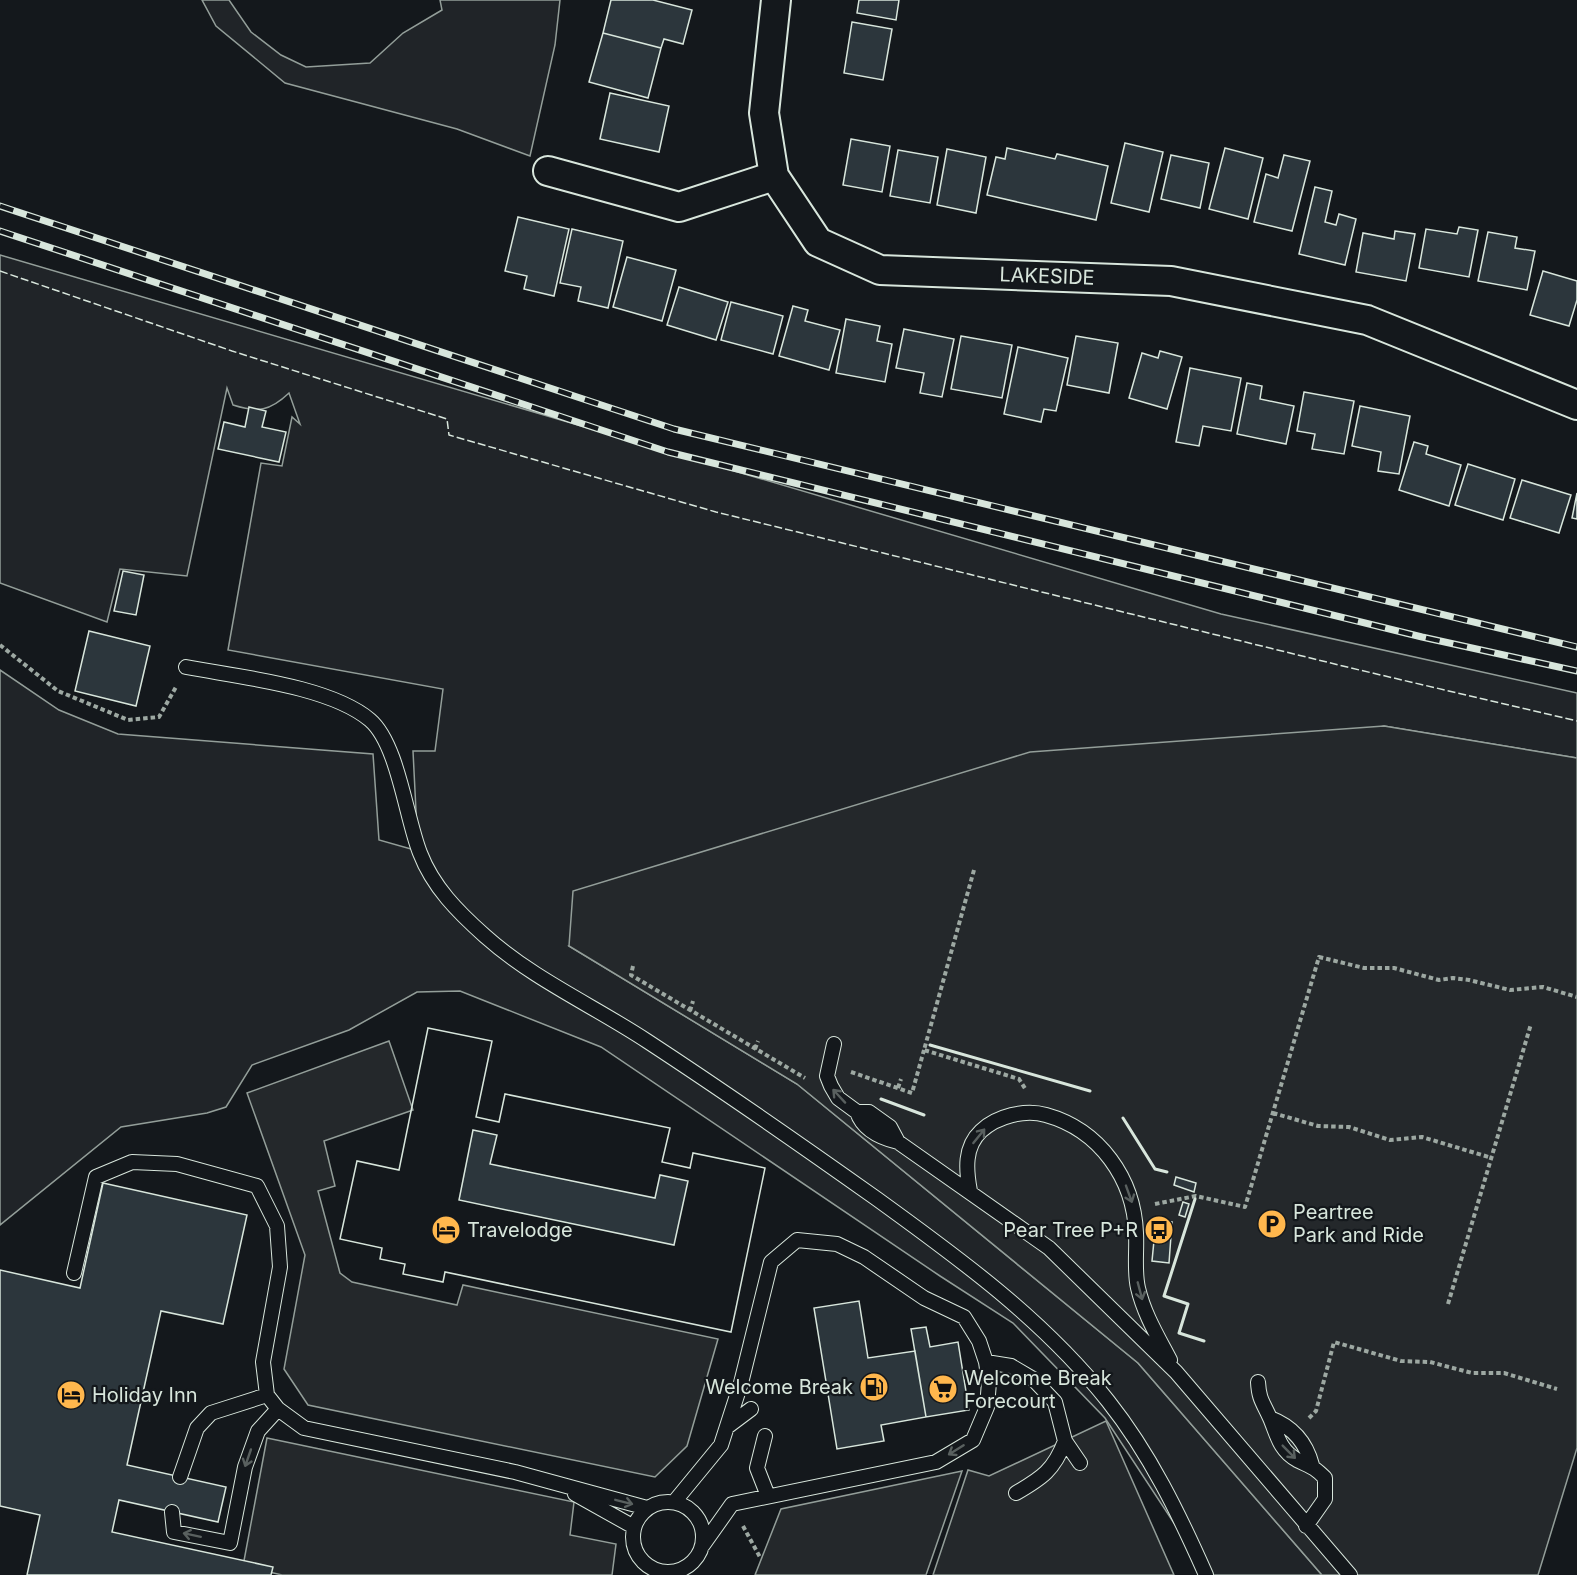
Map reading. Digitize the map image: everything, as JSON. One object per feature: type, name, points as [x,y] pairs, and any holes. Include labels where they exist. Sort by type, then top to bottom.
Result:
[{"type":"street","points":[[548,171],[679,207],[774,176],[764,113],[776,0]]},
{"type":"street","name":"LAKESIDE","points":[[774,176],[818,242],[880,270],[1171,281],[1367,320],[1577,405]]},
{"type":"lane","points":[[186,668],[289,687],[338,702],[371,720],[386,740],[419,852],[432,880],[452,904],[488,939],[537,975],[617,1021],[764,1118],[999,1290],[1056,1343],[1108,1401],[1150,1463],[1176,1509],[1206,1575]]},
{"type":"lane","points":[[834,1044],[828,1076],[838,1098],[857,1112],[860,1122],[883,1138],[898,1142],[1049,1248],[1176,1372],[1272,1482],[1306,1527],[1350,1575]]},
{"type":"lane","points":[[970,1191],[967,1171],[968,1151],[981,1131],[1001,1119],[1020,1113],[1039,1113],[1056,1118],[1075,1128],[1110,1155],[1120,1171],[1134,1208],[1138,1288],[1152,1327],[1176,1372]]},
{"type":"lane","points":[[74,1273],[96,1177],[132,1162],[177,1164],[257,1186],[277,1226],[280,1267],[264,1362],[267,1395],[278,1409],[304,1428],[515,1472],[647,1508]]},
{"type":"lane","points":[[675,1501],[721,1445],[741,1383],[771,1262],[797,1240],[837,1244],[864,1257],[924,1298],[964,1317],[979,1341],[986,1362],[987,1407],[973,1440],[936,1462],[732,1504],[703,1545],[690,1575]]},
{"type":"lane","points":[[904,1296],[924,1298]]},
{"type":"lane","points":[[986,1362],[1011,1366],[1033,1379],[1055,1402],[1065,1441],[1080,1463]]},
{"type":"lane","points":[[1258,1382],[1259,1400],[1270,1418],[1274,1435],[1296,1460],[1312,1465],[1325,1478],[1327,1489],[1325,1499],[1306,1527]]},
{"type":"lane","points":[[180,1477],[196,1428],[211,1413],[267,1395]]},
{"type":"lane","points":[[172,1512],[174,1532],[230,1543],[245,1467],[251,1449],[258,1431],[278,1409]]},
{"type":"lane","points":[[727,1427],[751,1409]]},
{"type":"lane","points":[[1270,1418],[1286,1424],[1295,1434],[1308,1450],[1312,1465]]},
{"type":"lane","points":[[765,1436],[757,1467],[768,1496]]},
{"type":"lane","points":[[1016,1494],[1044,1476],[1058,1460],[1065,1441]]},
{"type":"lane","points":[[560,1486],[634,1527]]},
{"type":"lane","points":[[695,1560],[679,1571],[659,1573],[641,1559],[635,1549],[634,1527],[647,1508],[656,1503],[675,1501],[695,1513],[701,1523],[703,1545]]},
{"type":"path","points":[[0,645],[58,691],[128,720],[159,717],[186,668]]},
{"type":"path","points":[[633,966],[630,975],[812,1083],[828,1076],[849,1072],[912,1093],[974,870]]},
{"type":"path","points":[[1134,1208],[1196,1196],[1245,1207],[1319,957],[1364,968],[1394,968],[1439,980],[1453,978],[1469,980],[1510,990],[1543,987],[1577,997]]},
{"type":"path","points":[[690,1011],[693,1001]]},
{"type":"path","points":[[1448,1304],[1531,1024]]},
{"type":"path","points":[[755,1049],[758,1041]]},
{"type":"path","points":[[924,1050],[1019,1078],[1039,1113]]},
{"type":"path","points":[[898,1088],[901,1079]]},
{"type":"path","points":[[1273,1113],[1317,1126],[1349,1127],[1390,1140],[1422,1137],[1492,1158]]},
{"type":"path","points":[[1295,1434],[1316,1411],[1334,1342],[1401,1361],[1430,1362],[1472,1373],[1504,1373],[1557,1389]]},
{"type":"shaded area","points":[[202,0],[229,0],[251,32],[281,55],[306,67],[370,63],[403,33],[442,10],[440,0],[560,0],[555,45],[530,156],[457,129],[285,83],[216,26]]},
{"type":"shaded area","points":[[0,255],[1221,614],[1577,693],[1577,758],[1384,726],[569,946],[797,1084],[1138,1363],[1322,1575],[1208,1575],[1105,1418],[1013,1323],[601,1047],[460,991],[417,992],[349,1030],[252,1065],[226,1107],[207,1113],[121,1127],[0,1225],[0,670],[59,710],[118,734],[373,754],[379,840],[418,851],[413,751],[435,751],[443,689],[228,650],[261,463],[282,466],[292,417],[300,424],[289,393],[270,407],[250,409],[233,405],[227,388],[187,576],[120,569],[107,622],[0,583]]},
{"type":"shaded area","name":"Peartree Park and Ride","points":[[1384,726],[1577,758],[1577,1448],[1538,1575],[1322,1575],[1138,1363],[797,1084],[569,946],[573,891],[1030,752]]},
{"type":"shaded area","points":[[389,1041],[413,1110],[324,1141],[335,1186],[318,1191],[340,1273],[352,1282],[457,1305],[463,1285],[718,1339],[687,1446],[655,1477],[308,1405],[284,1369],[305,1255],[247,1093]]},
{"type":"shaded area","points":[[1106,1421],[1174,1575],[933,1575],[968,1470],[989,1476]]},
{"type":"shaded area","points":[[267,1438],[574,1502],[570,1535],[616,1544],[612,1575],[282,1575],[243,1566]]},
{"type":"shaded area","points":[[962,1471],[926,1575],[755,1575],[781,1509]]},
{"type":"building","points":[[611,0],[653,0],[692,10],[683,44],[664,39],[661,48],[603,33]]},
{"type":"building","points":[[859,0],[899,0],[896,20],[857,13]]},
{"type":"building","points":[[852,22],[892,29],[883,80],[844,73]]},
{"type":"building","points":[[603,33],[661,48],[648,98],[589,82]]},
{"type":"building","points":[[610,93],[669,106],[659,152],[600,139]]},
{"type":"building","points":[[851,139],[890,146],[882,192],[843,185]]},
{"type":"building","points":[[1125,143],[1163,152],[1149,212],[1111,203]]},
{"type":"building","points":[[1007,148],[1055,159],[1057,154],[1108,166],[1096,220],[987,195],[996,157],[1005,159]]},
{"type":"building","points":[[1225,148],[1263,158],[1248,219],[1209,209]]},
{"type":"building","points":[[947,149],[986,157],[976,213],[937,205]]},
{"type":"building","points":[[898,150],[938,157],[930,203],[890,196]]},
{"type":"building","points":[[1171,155],[1209,163],[1200,208],[1161,199]]},
{"type":"building","points":[[1284,155],[1310,161],[1292,231],[1254,222],[1266,174],[1278,178]]},
{"type":"building","points":[[1315,187],[1332,191],[1325,222],[1336,225],[1339,214],[1356,219],[1345,265],[1299,254]]},
{"type":"building","points":[[518,217],[569,229],[554,296],[524,289],[527,276],[505,271]]},
{"type":"building","points":[[1459,227],[1478,230],[1469,277],[1419,268],[1426,229],[1457,234]]},
{"type":"building","points":[[572,229],[623,241],[608,308],[578,301],[581,287],[560,283]]},
{"type":"building","points":[[1395,231],[1415,234],[1406,281],[1356,272],[1363,233],[1394,239]]},
{"type":"building","points":[[1488,232],[1517,237],[1515,248],[1535,251],[1527,290],[1478,281]]},
{"type":"building","points":[[627,257],[676,270],[662,321],[613,307]]},
{"type":"building","points":[[1543,271],[1577,281],[1577,300],[1569,326],[1530,315]]},
{"type":"building","points":[[679,287],[728,302],[716,340],[667,325]]},
{"type":"building","points":[[731,302],[783,316],[773,354],[721,340]]},
{"type":"building","points":[[793,306],[808,310],[805,321],[840,330],[829,370],[779,356]]},
{"type":"building","points":[[846,319],[880,326],[877,341],[892,344],[885,382],[836,373]]},
{"type":"building","points":[[904,329],[954,339],[942,397],[920,393],[924,373],[896,368]]},
{"type":"building","points":[[961,336],[1012,345],[1002,398],[951,389]]},
{"type":"building","points":[[1076,336],[1118,343],[1109,393],[1067,385]]},
{"type":"building","points":[[1018,347],[1068,358],[1056,411],[1044,409],[1041,422],[1004,414]]},
{"type":"building","points":[[1160,351],[1182,357],[1167,409],[1129,398],[1142,353],[1158,358]]},
{"type":"building","points":[[1190,368],[1241,378],[1231,431],[1203,426],[1199,446],[1176,442]]},
{"type":"building","points":[[1247,383],[1262,386],[1260,399],[1294,406],[1286,444],[1237,434]]},
{"type":"building","points":[[1304,392],[1354,401],[1344,454],[1312,449],[1315,434],[1297,431]]},
{"type":"building","points":[[1360,406],[1410,416],[1399,474],[1378,471],[1381,452],[1352,446]]},
{"type":"building","points":[[249,407],[266,411],[262,427],[286,432],[279,462],[218,449],[224,422],[245,427]]},
{"type":"building","points":[[1414,442],[1428,446],[1426,454],[1461,465],[1449,506],[1399,490]]},
{"type":"building","points":[[1468,464],[1515,479],[1503,520],[1455,505]]},
{"type":"building","points":[[1522,480],[1571,495],[1559,533],[1510,518]]},
{"type":"building","points":[[1577,493],[1577,519],[1572,518]]},
{"type":"building","points":[[123,571],[144,575],[136,615],[114,611]]},
{"type":"building","points":[[89,631],[150,646],[136,706],[75,691]]},
{"type":"building","points":[[428,1028],[492,1041],[476,1117],[499,1122],[505,1094],[670,1128],[662,1162],[690,1168],[693,1153],[765,1168],[731,1332],[445,1272],[443,1282],[403,1274],[405,1264],[380,1259],[382,1248],[340,1239],[357,1161],[399,1170]],"holes":[[[473,1130],[497,1135],[490,1164],[655,1198],[660,1175],[688,1181],[674,1245],[459,1200]]]},
{"type":"building","points":[[428,1028],[492,1041],[476,1117],[499,1122],[505,1094],[670,1128],[662,1162],[690,1168],[693,1153],[765,1168],[731,1332],[445,1272],[443,1282],[403,1274],[405,1264],[380,1259],[382,1248],[340,1239],[357,1161],[399,1170]]},
{"type":"building","points":[[1176,1177],[1196,1183],[1194,1192],[1174,1185]]},
{"type":"building","name":"Holiday Inn","points":[[103,1183],[247,1215],[223,1324],[161,1311],[127,1465],[226,1487],[218,1522],[119,1500],[112,1532],[273,1567],[271,1575],[27,1575],[40,1515],[0,1506],[0,1270],[80,1288]]},
{"type":"building","points":[[1183,1202],[1189,1204],[1185,1217],[1179,1215]]},
{"type":"building","points":[[1156,1220],[1172,1222],[1169,1263],[1152,1261]]},
{"type":"building","name":"Welcome Break","points":[[859,1301],[868,1358],[915,1351],[926,1417],[881,1425],[884,1441],[837,1449],[814,1308]]},
{"type":"building","name":"Welcome Break Forecourt","points":[[926,1327],[930,1347],[958,1342],[969,1410],[926,1417],[911,1329]]},
{"type":"railway","points":[[0,206],[674,429],[1577,647]]},
{"type":"railway","points":[[0,231],[668,452],[1422,637],[1577,671]]},
{"type":"fence","points":[[0,271],[232,351],[447,419],[449,435],[716,512],[1351,668],[1577,721]]},
{"type":"wall","points":[[930,1045],[1090,1091]]},
{"type":"wall","points":[[881,1099],[924,1115]]},
{"type":"wall","points":[[1123,1118],[1155,1169],[1167,1172]]},
{"type":"wall","points":[[1195,1199],[1164,1296],[1188,1304],[1179,1333],[1204,1341]]},
{"type":"place","name":"Peartree Park and Ride","points":[[1272,1224]]},
{"type":"place","name":"Travelodge","points":[[446,1230]]},
{"type":"place","name":"Pear Tree P+R","points":[[1159,1230]]},
{"type":"place","name":"Welcome Break","points":[[874,1387]]},
{"type":"place","name":"Welcome Break Forecourt","points":[[943,1389]]},
{"type":"place","name":"Holiday Inn","points":[[71,1395]]}]
